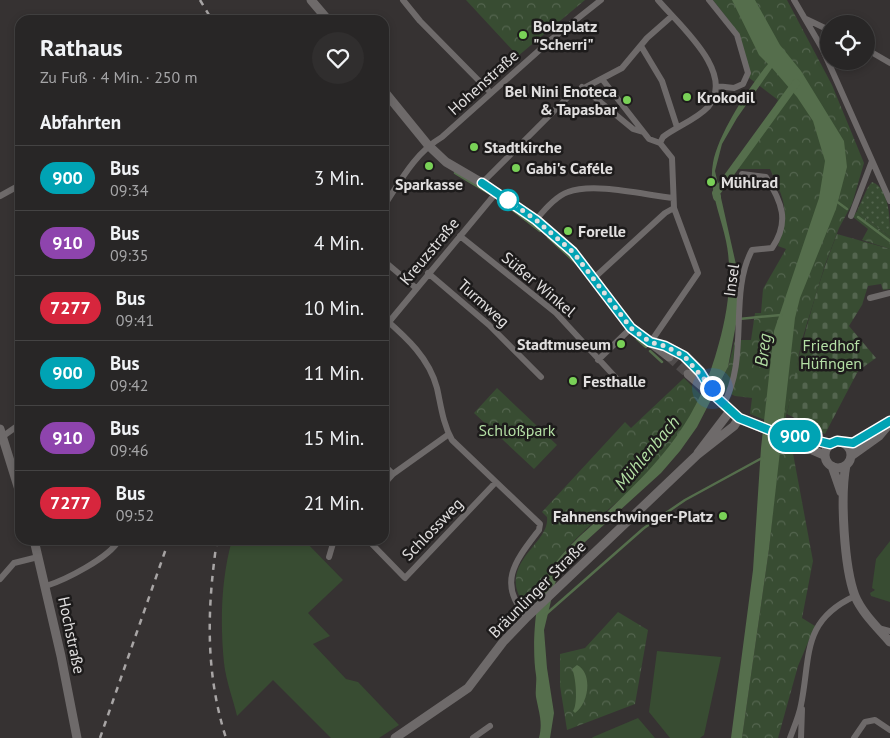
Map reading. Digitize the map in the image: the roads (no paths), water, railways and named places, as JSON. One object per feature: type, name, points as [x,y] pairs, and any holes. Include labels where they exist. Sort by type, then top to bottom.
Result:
[{"type":"main road","points":[[316,1],[325,15]]},
{"type":"main road","points":[[389,97],[428,145],[453,166],[482,183],[536,220],[573,252],[631,328],[669,357]]},
{"type":"main road","points":[[650,342],[675,350],[692,363],[699,378],[739,418],[782,435],[793,435],[830,444],[837,441],[846,444],[858,440],[890,422]]},
{"type":"main road","points":[[688,374],[699,378]]},
{"type":"main road","name":"Bräunlinger Straße","points":[[697,455],[722,403]]},
{"type":"main road","name":"Bräunlinger Straße","points":[[396,738],[468,688],[503,642],[558,586],[697,455],[722,437],[739,418]]},
{"type":"main road","points":[[890,422],[879,436],[851,456],[846,465],[843,498],[848,562],[855,596],[877,628],[890,642]]},
{"type":"main road","points":[[1,433],[15,477]]},
{"type":"main road","points":[[782,435],[790,442],[824,455],[832,466],[843,498]]},
{"type":"main road","points":[[824,455],[830,444]]},
{"type":"main road","points":[[846,444],[851,456]]},
{"type":"main road","points":[[832,466],[837,468],[846,465]]},
{"type":"main road","name":"Hochstraße","points":[[35,545],[46,586],[77,738]]},
{"type":"street","points":[[403,0],[420,21],[491,93]]},
{"type":"street","name":"Hohenstraße","points":[[389,198],[415,158],[428,145],[442,137],[601,0]]},
{"type":"street","points":[[658,0],[697,43],[712,67],[716,86],[708,107],[663,137],[660,143]]},
{"type":"street","points":[[709,0],[736,36],[748,73],[743,84],[734,88],[716,86]]},
{"type":"street","points":[[794,0],[806,19],[846,98],[890,201]]},
{"type":"street","points":[[482,183],[568,96],[582,87],[622,68],[641,46],[672,16]]},
{"type":"street","points":[[806,19],[820,26]]},
{"type":"street","points":[[641,46],[662,81],[677,127]]},
{"type":"street","points":[[875,54],[890,63]]},
{"type":"street","points":[[602,79],[649,139],[660,143],[672,158],[675,181],[674,208],[698,273],[650,342]]},
{"type":"street","points":[[582,87],[633,129],[643,132]]},
{"type":"street","points":[[851,216],[872,161]]},
{"type":"street","name":"Insel","points":[[722,403],[731,390],[744,266],[752,250],[772,248],[778,239],[783,222],[779,197],[766,177],[742,174]]},
{"type":"street","points":[[0,196],[15,188]]},
{"type":"street","points":[[536,220],[548,206],[566,192],[577,189],[625,190],[673,198]]},
{"type":"street","name":"Kreuzstraße","points":[[389,318],[496,193]]},
{"type":"street","points":[[594,278],[665,213],[674,208]]},
{"type":"street","name":"Süßer Winkel","points":[[460,236],[556,313],[598,360],[618,379]]},
{"type":"street","points":[[389,266],[416,288]]},
{"type":"street","name":"Turmweg","points":[[428,273],[489,325],[541,377]]},
{"type":"street","points":[[870,298],[890,294]]},
{"type":"street","points":[[389,326],[413,346],[430,369],[449,434],[496,483],[540,524],[539,530],[519,557],[510,585],[511,595],[527,617]]},
{"type":"street","points":[[598,360],[631,328]]},
{"type":"street","points":[[1,433],[15,426]]},
{"type":"street","points":[[389,478],[449,434]]},
{"type":"street","points":[[389,470],[393,474]]},
{"type":"street","name":"Schlossweg","points":[[373,545],[405,578],[496,483]]},
{"type":"street","points":[[46,586],[58,582],[104,555],[116,545]]},
{"type":"street","points":[[329,557],[333,545]]},
{"type":"street","points":[[0,579],[14,563],[38,557]]},
{"type":"street","points":[[801,738],[801,706],[807,656],[819,623],[838,604],[855,596]]},
{"type":"street","points":[[877,628],[890,631]]},
{"type":"street","points":[[790,738],[801,706]]},
{"type":"street","points":[[854,738],[865,722],[875,720],[890,730]]},
{"type":"street","points":[[474,738],[490,726]]},
{"type":"waterway","name":"Mühlenbach","points":[[717,197],[716,193],[796,83]]},
{"type":"waterway","points":[[455,173],[490,194]]},
{"type":"waterway","points":[[501,201],[540,231]]},
{"type":"waterway","points":[[836,201],[847,209]]},
{"type":"waterway","points":[[858,217],[890,241]]},
{"type":"waterway","points":[[548,237],[576,263]]},
{"type":"waterway","points":[[739,319],[781,315]]},
{"type":"waterway","points":[[637,339],[646,347]]},
{"type":"waterway","points":[[650,351],[662,362]]},
{"type":"waterway","points":[[545,615],[644,528],[685,500],[762,458]]},
{"type":"tunnel","points":[[669,357],[688,374]]},
{"type":"railway","points":[[200,0],[209,15]]},
{"type":"railway","points":[[100,738],[167,545]]},
{"type":"railway","points":[[216,545],[211,590],[211,664],[214,689],[226,738]]},
{"type":"place","name":"Bolzplatz \"Scherri\"","points":[[523,35]]},
{"type":"place","name":"Krokodil","points":[[687,97]]},
{"type":"place","name":"Bel Nini Enoteca & Tapasbar","points":[[627,100]]},
{"type":"place","name":"Stadtkirche","points":[[474,147]]},
{"type":"place","name":"Sparkasse","points":[[429,166]]},
{"type":"place","name":"Gabi's Caféle","points":[[516,168]]},
{"type":"place","name":"Mühlrad","points":[[711,182]]},
{"type":"place","name":"Forelle","points":[[568,231]]},
{"type":"place","name":"Stadtmuseum","points":[[621,344]]},
{"type":"place","name":"Festhalle","points":[[573,381]]},
{"type":"place","name":"Fahnenschwinger-Platz","points":[[723,516]]},
{"type":"park label","name":"Friedhof Hüfingen","points":[[831,354]]},
{"type":"park label","name":"Schloßpark","points":[[517,430]]},
{"type":"water label","name":"Breg","points":[[763,350]]}]
